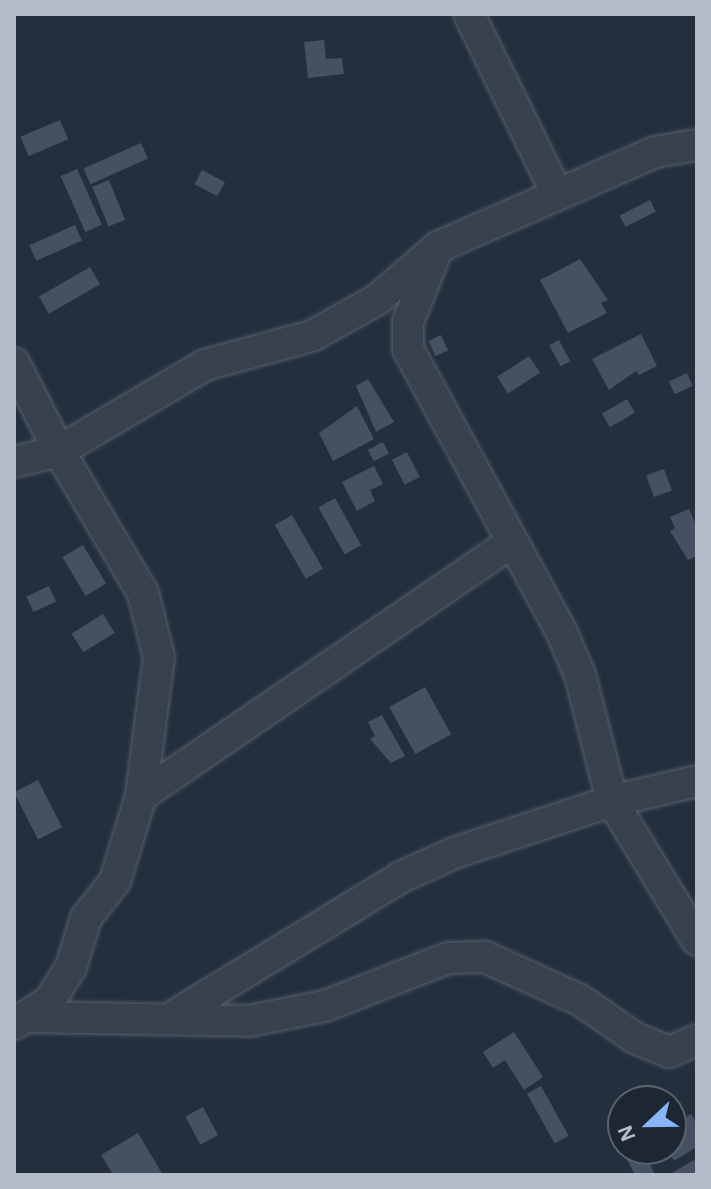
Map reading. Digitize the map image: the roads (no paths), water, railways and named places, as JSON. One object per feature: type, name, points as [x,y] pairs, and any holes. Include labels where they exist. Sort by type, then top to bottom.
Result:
[{"type":"street","points":[[469,14],[557,194]]},
{"type":"street","points":[[14,462],[59,451],[205,365],[312,336],[378,299],[438,247],[655,152],[697,145]]},
{"type":"street","points":[[438,247],[408,322],[408,349],[580,675],[612,801],[697,940]]},
{"type":"street","points":[[14,363],[59,451],[143,593],[159,657],[141,796],[115,881],[86,918],[71,967],[50,1001],[21,1020]]},
{"type":"street","points":[[141,796],[512,542]]},
{"type":"street","points":[[170,1018],[401,877],[454,853],[612,801],[697,781]]},
{"type":"street","points":[[21,1020],[170,1018],[249,1021],[325,1006],[448,958],[485,957],[580,1000],[635,1038],[669,1052],[697,1040]]}]
